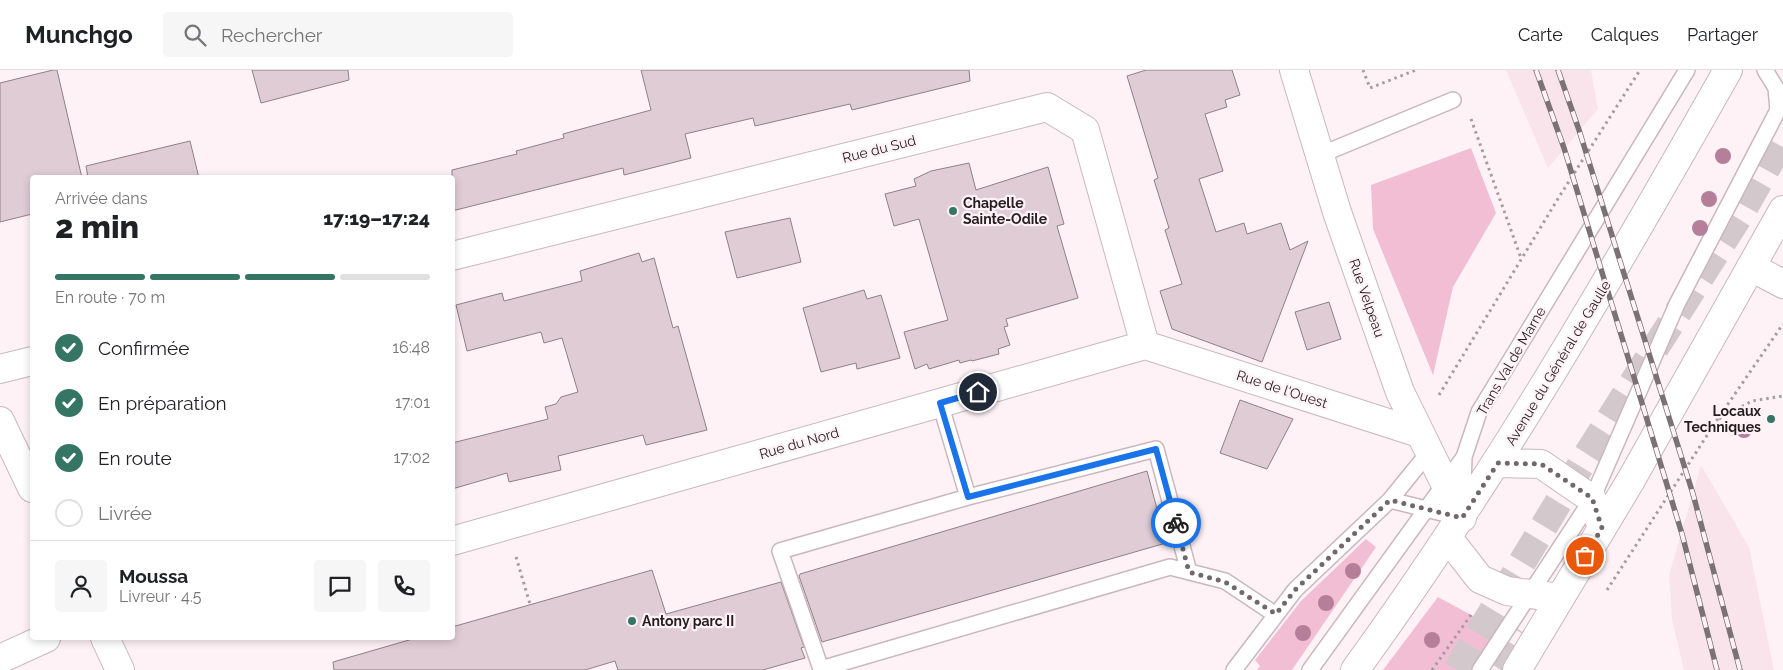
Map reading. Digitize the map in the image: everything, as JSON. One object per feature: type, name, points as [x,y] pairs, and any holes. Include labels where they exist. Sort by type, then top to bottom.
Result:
[{"type":"street","name":"Rue Velpeau","points":[[1294,70],[1320,155],[1397,383],[1444,484],[1455,528]]},
{"type":"street","name":"Avenue du Général de Gaulle","points":[[1355,670],[1455,528],[1498,463],[1635,235],[1728,70]]},
{"type":"street","name":"Rue du Sud","points":[[455,255],[1048,107],[1085,130],[1146,345]]},
{"type":"street","points":[[1517,670],[1602,528],[1783,210]]},
{"type":"street","points":[[1751,266],[1783,284]]},
{"type":"street","name":"Rue de l'Ouest","points":[[1146,345],[1424,442]]},
{"type":"street","name":"Rue du Nord","points":[[455,540],[1146,345]]},
{"type":"street","points":[[0,370],[30,362]]},
{"type":"street","points":[[0,421],[30,484]]},
{"type":"street","points":[[1498,463],[1541,464],[1592,498],[1602,528]]},
{"type":"street","points":[[1455,528],[1480,579],[1507,591],[1560,598]]},
{"type":"street","points":[[0,659],[42,640]]},
{"type":"street","points":[[108,640],[120,670]]},
{"type":"lane","name":"Trans Val de Marne","points":[[1310,670],[1464,457],[1479,412],[1687,70]]},
{"type":"lane","points":[[1480,670],[1592,498],[1677,304],[1778,110],[1776,88],[1765,70]]},
{"type":"lane","points":[[1320,155],[1452,100]]},
{"type":"lane","points":[[940,403],[968,497]]},
{"type":"lane","points":[[1234,670],[1295,590],[1390,500],[1424,442]]},
{"type":"lane","points":[[1189,572],[1156,449],[968,497],[780,551],[821,669],[1170,567],[1225,582],[1276,614]]},
{"type":"lane","points":[[1390,500],[1427,509],[1455,528],[1464,457]]},
{"type":"path","points":[[1363,70],[1370,88],[1416,70]]},
{"type":"path","points":[[1438,397],[1521,259],[1640,70]]},
{"type":"path","points":[[1477,138],[1521,259]]},
{"type":"path","points":[[1602,598],[1717,420],[1783,324]]},
{"type":"path","points":[[1717,420],[1752,401],[1783,396]]},
{"type":"path","points":[[508,526],[530,604]]},
{"type":"path","points":[[1432,670],[1473,612]]},
{"type":"shaded area","points":[[1506,70],[1591,70],[1598,109],[1548,168]]},
{"type":"shaded area","points":[[1471,148],[1496,213],[1453,287],[1433,375],[1373,229],[1371,185]]},
{"type":"shaded area","points":[[1701,465],[1749,547],[1774,670],[1684,670],[1672,620],[1669,575]]},
{"type":"shaded area","points":[[1366,539],[1376,547],[1292,670],[1257,670],[1260,666],[1255,660],[1301,601]]},
{"type":"shaded area","points":[[1438,597],[1499,630],[1475,670],[1383,670]]},
{"type":"building","points":[[57,70],[81,175],[30,175],[30,214],[0,222],[0,83]]},
{"type":"building","points":[[252,70],[348,70],[349,80],[261,103]]},
{"type":"building","points":[[641,70],[969,70],[970,81],[852,110],[850,104],[755,126],[753,118],[685,134],[691,158],[624,175],[623,168],[455,210],[455,175],[452,175],[452,170],[517,154],[516,151],[564,138],[563,134],[651,110]]},
{"type":"building","points":[[1146,70],[1232,70],[1240,95],[1225,100],[1227,107],[1205,114],[1223,171],[1199,179],[1216,232],[1244,223],[1247,234],[1281,223],[1290,250],[1308,241],[1262,362],[1172,329],[1160,291],[1182,284],[1165,230],[1169,228],[1154,180],[1158,178],[1127,76]]},
{"type":"building","points":[[190,141],[198,175],[88,175],[86,166]]},
{"type":"building","points":[[969,163],[976,190],[1048,167],[1064,224],[1057,226],[1078,298],[1006,319],[1008,326],[1004,327],[1010,345],[998,349],[999,354],[960,363],[959,360],[929,369],[927,364],[915,369],[904,332],[948,320],[919,219],[894,226],[885,194],[916,186],[914,179],[931,171]]},
{"type":"building","points":[[790,218],[801,262],[737,278],[725,232]]},
{"type":"building","points":[[639,253],[642,262],[654,258],[673,328],[678,326],[707,430],[646,445],[643,435],[558,456],[561,470],[509,482],[507,473],[455,488],[455,442],[548,419],[545,407],[556,404],[561,397],[578,392],[562,338],[544,343],[541,332],[467,351],[456,305],[502,293],[504,301],[582,281],[580,271]]},
{"type":"building","points":[[864,290],[867,299],[881,295],[900,358],[857,369],[856,363],[821,372],[803,308]]},
{"type":"building","points":[[1329,302],[1341,339],[1307,350],[1295,312]]},
{"type":"building","points":[[1240,400],[1293,419],[1267,469],[1220,453]]},
{"type":"building","points":[[1147,471],[1166,543],[822,642],[799,576],[800,574]]},
{"type":"building","name":"Antony parc II","points":[[652,570],[666,614],[781,582],[804,647],[801,648],[805,658],[763,670],[618,670],[615,661],[585,670],[334,670],[333,662],[409,640],[455,640],[455,626]]},
{"type":"tunnel","points":[[1457,670],[1587,455],[1743,210],[1783,139]]},
{"type":"tunnel","points":[[1501,670],[1524,633]]},
{"type":"railway","points":[[1536,70],[1564,148],[1682,534],[1717,670]]},
{"type":"railway","points":[[1558,70],[1579,130],[1693,494],[1740,670]]},
{"type":"way so far","points":[[1176,523],[1189,572],[1225,582],[1276,614],[1295,590],[1390,500],[1462,518],[1498,463],[1541,464],[1592,498],[1602,528],[1585,556]]},
{"type":"place","name":"Chapelle Sainte-Odile","points":[[953,211]]},
{"type":"place","name":"Locaux Techniques","points":[[1771,419]]},
{"type":"place","name":"Antony parc II","points":[[632,621]]},
{"type":"route","points":[[978,392],[940,403],[968,497],[1156,449],[1176,523]]}]
